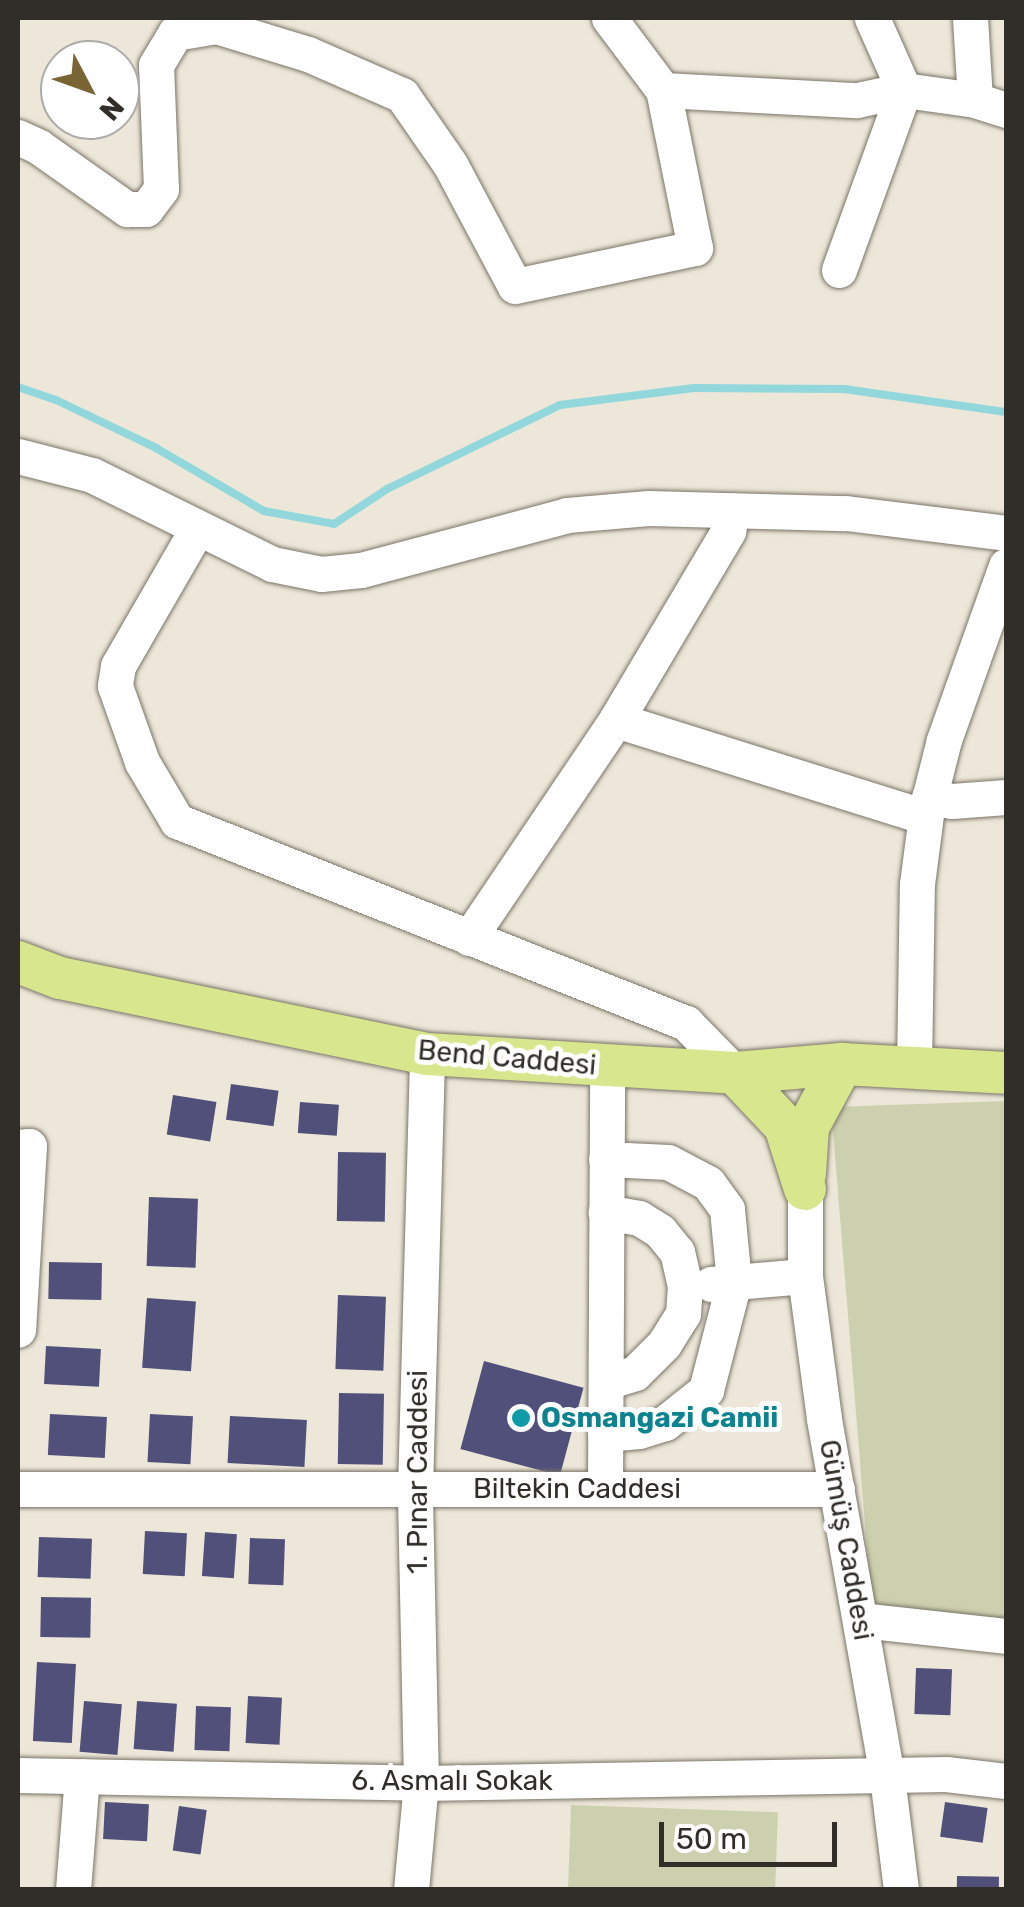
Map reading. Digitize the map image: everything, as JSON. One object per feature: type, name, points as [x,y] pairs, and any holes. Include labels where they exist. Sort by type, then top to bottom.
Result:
[{"type":"main road","name":"Bend Caddesi","points":[[18,962],[60,978],[427,1054],[735,1073],[842,1064],[1006,1073]]},
{"type":"main road","points":[[804,1189],[808,1127],[842,1064]]},
{"type":"main road","points":[[735,1073],[784,1126],[804,1189]]},
{"type":"street","points":[[18,138],[38,147],[126,209],[146,209],[161,190],[156,65],[175,33],[216,26],[308,54],[402,95],[450,164],[515,286],[696,248],[663,90],[609,18]]},
{"type":"street","points":[[839,270],[904,90],[872,18]]},
{"type":"street","points":[[663,90],[856,100],[904,90],[991,105],[970,18]]},
{"type":"street","points":[[18,456],[92,475],[272,564],[321,574],[361,570],[567,515],[649,508],[846,512],[1006,534]]},
{"type":"street","points":[[470,938],[616,720],[728,531],[732,510]]},
{"type":"street","points":[[197,528],[118,666],[115,686],[142,762],[177,821],[686,1024],[735,1073]]},
{"type":"street","points":[[914,1068],[917,884],[927,807],[944,740],[1006,566]]},
{"type":"street","points":[[616,720],[927,807],[1006,797]]},
{"type":"street","name":"1. Pınar Caddesi","points":[[410,1890],[421,1783],[415,1489],[427,1054]]},
{"type":"street","points":[[605,1489],[607,1066]]},
{"type":"street","points":[[18,1330],[23,1147]]},
{"type":"street","points":[[605,1434],[639,1432],[665,1423],[706,1390],[734,1282],[727,1209],[708,1183],[668,1162],[606,1159]]},
{"type":"street","name":"Gümüş Caddesi","points":[[804,1189],[806,1276],[837,1490],[887,1777],[901,1890]]},
{"type":"street","points":[[606,1212],[639,1218],[660,1231],[677,1252],[686,1286],[682,1314],[664,1344],[635,1373],[606,1382]]},
{"type":"street","points":[[686,1286],[806,1276]]},
{"type":"street","name":"Biltekin Caddesi","points":[[18,1489],[837,1490]]},
{"type":"street","points":[[861,1620],[1006,1636]]},
{"type":"street","name":"6. Asmalı Sokak","points":[[18,1775],[421,1783],[946,1774],[1006,1782]]},
{"type":"street","points":[[73,1890],[82,1776]]},
{"type":"green space","points":[[1006,1101],[1006,1621],[872,1609],[831,1107]]},
{"type":"green space","points":[[571,1805],[778,1812],[775,1890],[568,1889]]},
{"type":"building","points":[[231,1084],[279,1091],[274,1126],[226,1120]]},
{"type":"building","points":[[173,1095],[216,1102],[210,1141],[167,1135]]},
{"type":"building","points":[[300,1102],[339,1105],[337,1136],[298,1133]]},
{"type":"building","points":[[338,1152],[386,1153],[385,1222],[337,1221]]},
{"type":"building","points":[[149,1197],[198,1199],[196,1268],[147,1266]]},
{"type":"building","points":[[49,1262],[102,1263],[101,1300],[48,1299]]},
{"type":"building","points":[[338,1295],[386,1297],[383,1371],[335,1369]]},
{"type":"building","points":[[147,1298],[196,1301],[191,1371],[142,1368]]},
{"type":"building","points":[[46,1346],[101,1349],[99,1387],[44,1384]]},
{"type":"building","name":"Osmangazi Camii","points":[[484,1361],[583,1388],[560,1476],[460,1449]]},
{"type":"building","points":[[339,1393],[384,1394],[383,1465],[338,1464]]},
{"type":"building","points":[[50,1414],[107,1417],[105,1458],[48,1455]]},
{"type":"building","points":[[150,1414],[193,1416],[190,1464],[147,1462]]},
{"type":"building","points":[[230,1416],[307,1420],[304,1467],[228,1463]]},
{"type":"building","points":[[145,1531],[187,1533],[185,1576],[143,1574]]},
{"type":"building","points":[[205,1532],[237,1534],[234,1578],[202,1576]]},
{"type":"building","points":[[39,1537],[92,1539],[91,1579],[38,1577]]},
{"type":"building","points":[[250,1538],[285,1539],[283,1585],[248,1584]]},
{"type":"building","points":[[41,1597],[91,1598],[90,1638],[40,1637]]},
{"type":"building","points":[[37,1662],[76,1664],[72,1743],[33,1741]]},
{"type":"building","points":[[916,1668],[952,1669],[950,1715],[914,1714]]},
{"type":"building","points":[[248,1696],[282,1698],[279,1745],[246,1743]]},
{"type":"building","points":[[84,1701],[122,1704],[117,1755],[80,1752]]},
{"type":"building","points":[[137,1701],[177,1704],[174,1752],[134,1749]]},
{"type":"building","points":[[196,1706],[231,1707],[229,1751],[194,1750]]},
{"type":"building","points":[[105,1802],[149,1804],[147,1841],[103,1839]]},
{"type":"building","points":[[945,1802],[988,1808],[983,1843],[940,1837]]},
{"type":"building","points":[[179,1806],[207,1810],[200,1854],[173,1851]]},
{"type":"building","points":[[957,1876],[999,1877],[999,1890],[957,1890]]},
{"type":"waterway","points":[[18,387],[56,400],[156,448],[264,511],[334,524],[387,489],[560,405],[694,388],[844,389],[1006,412]]},
{"type":"place","name":"Osmangazi Camii","points":[[521,1418]]}]
